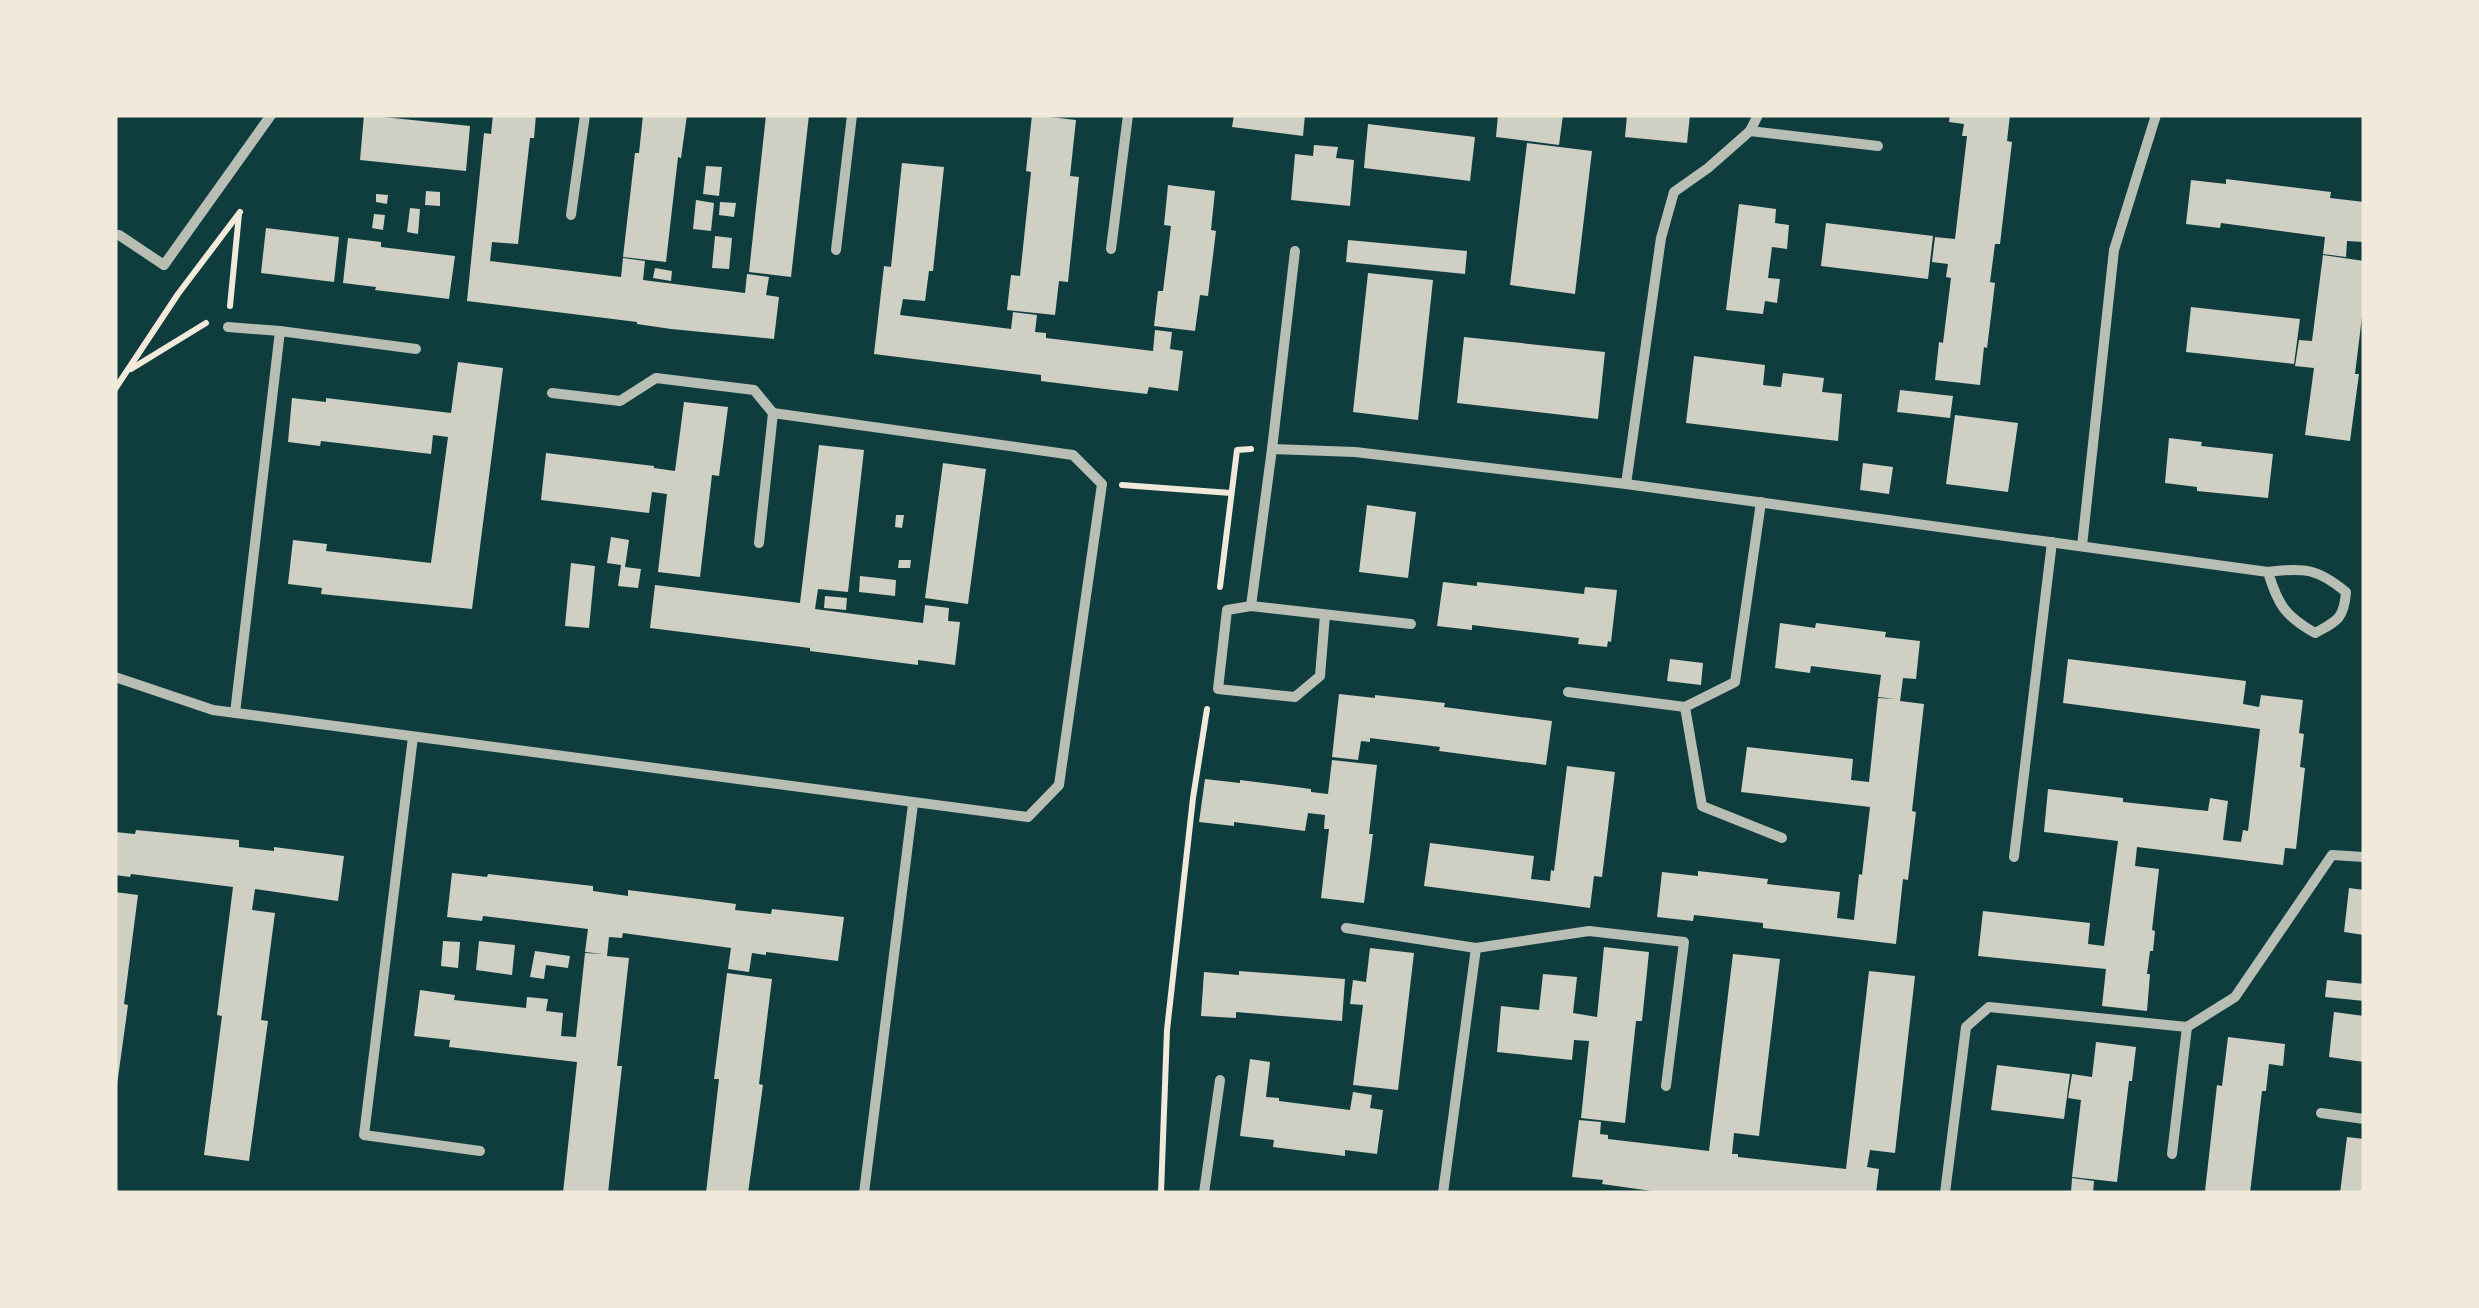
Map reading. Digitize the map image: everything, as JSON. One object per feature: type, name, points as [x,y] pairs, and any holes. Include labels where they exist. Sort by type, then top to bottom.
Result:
[{"type":"street","points":[[119,235],[164,265],[271,115]]},
{"type":"street","points":[[571,216],[585,115]]},
{"type":"street","points":[[836,250],[852,115]]},
{"type":"street","points":[[1110,248],[1128,115]]},
{"type":"street","points":[[1626,484],[1661,238],[1674,192],[1750,131],[1758,115]]},
{"type":"street","points":[[2082,546],[2114,250],[2156,115]]},
{"type":"street","points":[[1750,131],[1878,146]]},
{"type":"street","points":[[1250,606],[1295,252]]},
{"type":"street","points":[[228,327],[416,349]]},
{"type":"street","points":[[235,713],[280,331]]},
{"type":"street","points":[[115,676],[213,710],[914,804],[1028,817],[1060,785],[1102,484],[1073,455],[773,413],[754,390],[656,378],[620,402],[552,393]]},
{"type":"street","points":[[759,544],[773,413]]},
{"type":"street","points":[[1272,449],[1355,452],[1626,484],[2268,572],[2291,569],[2324,574],[2346,592],[2344,612],[2314,634],[2295,622],[2276,599],[2268,572]]},
{"type":"street","points":[[1568,692],[1684,707],[1735,682],[1761,502]]},
{"type":"street","points":[[2014,857],[2052,542]]},
{"type":"street","points":[[1325,615],[1320,676],[1295,697],[1218,689],[1226,610],[1250,606],[1411,624]]},
{"type":"street","points":[[1684,707],[1702,806],[1782,838]]},
{"type":"street","points":[[413,738],[364,1135],[480,1151]]},
{"type":"street","points":[[864,1193],[914,804]]},
{"type":"street","points":[[1945,1193],[1966,1027],[1988,1007],[2187,1027],[2236,997],[2332,854],[2364,857]]},
{"type":"street","points":[[1346,928],[1476,948],[1589,931],[1684,942],[1666,1086]]},
{"type":"street","points":[[1443,1193],[1476,948]]},
{"type":"street","points":[[2172,1154],[2187,1027]]},
{"type":"street","points":[[1204,1193],[1220,1080]]},
{"type":"street","points":[[2321,1113],[2364,1119]]},
{"type":"path","points":[[115,389],[178,294],[240,212],[230,309],[220,308]]},
{"type":"path","points":[[126,372],[210,320]]},
{"type":"path","points":[[1220,590],[1237,450],[1272,449]]},
{"type":"path","points":[[1102,484],[1231,493]]},
{"type":"path","points":[[1162,1193],[1166,1030],[1208,704]]},
{"type":"building","points":[[364,115],[470,126],[466,171],[360,160]]},
{"type":"building","points":[[493,115],[536,115],[518,244],[492,242],[490,261],[621,277],[623,258],[645,261],[643,280],[745,293],[747,274],[769,277],[766,295],[779,297],[774,339],[467,301],[484,133],[491,134]]},
{"type":"building","points":[[643,115],[687,115],[666,262],[623,257]]},
{"type":"building","points":[[766,115],[809,115],[791,277],[749,272]]},
{"type":"building","points":[[1032,115],[1076,120],[1070,176],[1079,177],[1068,282],[1059,281],[1055,315],[1007,310],[1011,275],[1020,276],[1031,172],[1026,171]]},
{"type":"building","points":[[1234,115],[1305,115],[1303,136],[1232,127]]},
{"type":"building","points":[[1498,115],[1563,115],[1559,145],[1496,137]]},
{"type":"building","points":[[1627,115],[1690,115],[1687,143],[1625,137]]},
{"type":"building","points":[[1950,115],[2010,115],[2007,141],[2012,142],[2000,244],[1995,244],[1990,282],[1995,283],[1980,385],[1935,380],[1951,278],[1946,277],[1948,264],[1932,262],[1935,237],[1955,239],[1967,136],[1962,136],[1964,124],[1949,122]]},
{"type":"building","points":[[1368,124],[1475,137],[1470,181],[1364,168]]},
{"type":"building","points":[[1527,143],[1592,151],[1575,294],[1510,285]]},
{"type":"building","points":[[1314,145],[1338,147],[1336,158],[1354,160],[1350,206],[1291,200],[1295,154],[1313,156]]},
{"type":"building","points":[[902,163],[944,167],[933,271],[929,271],[925,301],[903,299],[900,315],[1011,329],[1013,312],[1037,315],[1035,332],[1046,333],[1046,338],[1153,351],[1155,330],[1172,332],[1170,349],[1183,351],[1178,391],[1149,387],[1147,394],[1113,390],[1041,381],[1041,375],[874,354],[884,266],[891,267]]},
{"type":"building","points":[[706,166],[722,167],[719,196],[703,194]]},
{"type":"building","points":[[2226,179],[2331,192],[2330,198],[2364,202],[2364,242],[2347,241],[2346,257],[2323,254],[2325,237],[2221,223],[2220,228],[2186,224],[2191,180],[2226,184]]},
{"type":"building","points":[[1168,185],[1215,191],[1211,230],[1216,231],[1208,296],[1200,295],[1195,331],[1154,326],[1158,291],[1163,291],[1171,226],[1164,225]]},
{"type":"building","points":[[426,191],[440,192],[440,206],[425,205]]},
{"type":"building","points":[[376,194],[388,195],[387,204],[376,202]]},
{"type":"building","points":[[696,200],[714,203],[711,231],[693,229]]},
{"type":"building","points":[[720,202],[736,203],[734,217],[719,215]]},
{"type":"building","points":[[1739,204],[1776,209],[1775,223],[1789,225],[1787,249],[1772,247],[1768,278],[1780,279],[1777,303],[1765,301],[1763,314],[1726,310]]},
{"type":"building","points":[[410,208],[420,209],[418,234],[407,232]]},
{"type":"building","points":[[374,214],[385,215],[383,230],[372,228]]},
{"type":"building","points":[[1826,223],[1933,236],[1928,279],[1821,266]]},
{"type":"building","points":[[266,228],[339,237],[334,282],[261,273]]},
{"type":"building","points":[[715,236],[732,238],[729,269],[712,268]]},
{"type":"building","points":[[348,238],[381,242],[381,247],[455,256],[449,299],[343,283]]},
{"type":"building","points":[[1348,240],[1467,251],[1465,274],[1346,262]]},
{"type":"building","points":[[2323,255],[2364,261],[2364,300],[2355,374],[2359,374],[2350,441],[2305,435],[2314,368],[2295,366],[2299,340],[2312,341]]},
{"type":"building","points":[[655,268],[672,271],[671,281],[653,278]]},
{"type":"building","points":[[1368,273],[1433,280],[1418,420],[1353,412]]},
{"type":"building","points":[[2191,307],[2300,319],[2294,364],[2186,352]]},
{"type":"building","points":[[1464,337],[1605,352],[1598,419],[1457,403]]},
{"type":"building","points":[[1694,356],[1765,365],[1763,385],[1781,387],[1783,373],[1824,378],[1822,392],[1842,394],[1838,441],[1686,423]]},
{"type":"building","points":[[458,362],[503,368],[472,609],[321,594],[322,588],[288,584],[293,540],[327,544],[326,551],[431,563],[448,437],[433,435],[431,454],[321,441],[320,446],[288,442],[292,398],[326,402],[326,398],[451,413]]},
{"type":"building","points":[[1900,390],[1953,396],[1950,418],[1897,412]]},
{"type":"building","points":[[684,402],[728,407],[719,476],[712,475],[700,577],[658,572],[667,494],[652,492],[649,513],[541,500],[546,453],[675,471]]},
{"type":"building","points":[[1955,415],[2018,423],[2008,492],[1946,484]]},
{"type":"building","points":[[2169,438],[2202,442],[2201,446],[2273,454],[2268,498],[2197,491],[2197,487],[2165,483]]},
{"type":"building","points":[[819,445],[864,450],[848,592],[818,589],[815,609],[923,623],[925,605],[949,608],[948,621],[960,622],[955,665],[918,660],[918,665],[650,628],[655,585],[800,603]]},
{"type":"building","points":[[943,463],[986,469],[968,604],[925,598]]},
{"type":"building","points":[[1863,463],[1893,467],[1889,494],[1860,490]]},
{"type":"building","points":[[1367,505],[1416,512],[1408,578],[1359,572]]},
{"type":"building","points":[[896,515],[904,515],[902,528],[895,527]]},
{"type":"building","points":[[611,537],[629,540],[625,567],[641,569],[638,588],[618,586],[621,565],[607,563]]},
{"type":"building","points":[[899,560],[911,560],[910,568],[898,568]]},
{"type":"building","points":[[571,563],[595,566],[589,628],[565,626]]},
{"type":"building","points":[[860,576],[896,580],[895,596],[859,592]]},
{"type":"building","points":[[1443,582],[1584,594],[1585,587],[1617,590],[1611,642],[1607,647],[1578,644],[1579,638],[1472,625],[1472,630],[1437,626]]},
{"type":"building","points":[[825,596],[847,598],[846,610],[824,608]]},
{"type":"building","points":[[1780,623],[1815,628],[1816,623],[1886,632],[1885,637],[1920,641],[1916,679],[1903,678],[1900,701],[1924,704],[1912,811],[1916,812],[1896,944],[1763,928],[1763,923],[1694,915],[1693,921],[1657,917],[1662,872],[1698,876],[1698,871],[1840,892],[1837,918],[1854,920],[1870,807],[1741,792],[1747,747],[1853,759],[1851,780],[1869,782],[1878,698],[1895,699],[1878,697],[1881,675],[1811,666],[1810,673],[1775,668]]},
{"type":"building","points":[[1670,659],[1703,663],[1701,685],[1667,681]]},
{"type":"building","points":[[2068,659],[2246,681],[2243,704],[2259,707],[2261,695],[2303,700],[2300,767],[2305,768],[2296,849],[2285,848],[2283,865],[2137,847],[2135,866],[2159,869],[2153,951],[2147,974],[2147,1011],[2102,1006],[2106,969],[1978,956],[1983,911],[2090,923],[2088,944],[2104,946],[2118,841],[2044,832],[2048,789],[2208,811],[2210,798],[2228,801],[2223,840],[2241,842],[2243,830],[2248,831],[2260,729],[2063,703]]},
{"type":"building","points":[[1339,694],[1445,703],[1444,707],[1552,721],[1546,765],[1370,738],[1370,742],[1361,741],[1358,760],[1332,757]]},
{"type":"building","points":[[1332,760],[1377,765],[1364,903],[1321,898],[1329,829],[1324,829],[1325,815],[1308,813],[1305,831],[1199,822],[1205,779],[1240,780],[1328,794]]},
{"type":"building","points":[[1567,766],[1615,772],[1602,877],[1594,876],[1590,908],[1424,886],[1430,843],[1534,856],[1531,879],[1550,881]]},
{"type":"building","points":[[136,830],[239,840],[239,847],[344,856],[338,901],[255,889],[252,910],[275,913],[261,1020],[268,1021],[249,1161],[204,1155],[233,887],[115,875],[115,832],[135,834]]},
{"type":"building","points":[[452,873],[593,886],[593,891],[628,896],[628,890],[699,899],[736,904],[735,910],[771,914],[772,909],[844,917],[838,961],[752,953],[749,972],[728,969],[731,948],[623,933],[622,938],[609,937],[607,956],[629,958],[608,1193],[563,1193],[577,1062],[449,1047],[450,1040],[414,1036],[420,990],[455,995],[454,1000],[526,1008],[527,997],[548,999],[546,1011],[563,1013],[561,1036],[576,1037],[585,953],[603,954],[585,952],[588,929],[483,916],[482,921],[447,917]]},
{"type":"building","points":[[2349,888],[2364,890],[2364,935],[2344,932]]},
{"type":"building","points":[[115,892],[138,895],[117,1085],[115,1085]]},
{"type":"building","points":[[443,941],[460,942],[458,968],[441,966]]},
{"type":"building","points":[[479,941],[515,945],[512,975],[476,970]]},
{"type":"building","points":[[1604,947],[1649,952],[1642,1021],[1636,1021],[1625,1123],[1581,1118],[1589,1041],[1574,1040],[1572,1060],[1497,1052],[1501,1006],[1539,1010],[1543,974],[1577,977],[1573,1013],[1597,1017]]},
{"type":"building","points":[[1370,948],[1414,953],[1398,1090],[1353,1085],[1363,1005],[1350,1004],[1353,980],[1366,982]]},
{"type":"building","points":[[535,951],[570,956],[568,968],[546,965],[544,979],[530,977]]},
{"type":"building","points":[[1733,954],[1780,959],[1759,1136],[1734,1133],[1732,1154],[1738,1157],[1846,1169],[1869,971],[1915,976],[1895,1153],[1870,1150],[1867,1167],[1879,1169],[1876,1193],[1666,1193],[1572,1177],[1579,1120],[1601,1122],[1600,1134],[1608,1135],[1608,1139],[1709,1151]]},
{"type":"building","points":[[1239,971],[1345,979],[1342,1021],[1236,1012],[1236,1018],[1201,1016],[1204,972],[1239,975]]},
{"type":"building","points":[[727,973],[772,979],[759,1084],[763,1085],[748,1193],[706,1193],[719,1079],[714,1079]]},
{"type":"building","points":[[2327,980],[2364,984],[2364,1001],[2325,997]]},
{"type":"building","points":[[2334,1012],[2364,1016],[2364,1062],[2329,1057]]},
{"type":"building","points":[[2228,1037],[2285,1044],[2283,1066],[2269,1064],[2266,1091],[2262,1091],[2250,1193],[2205,1191],[2217,1085],[2222,1086]]},
{"type":"building","points":[[2096,1042],[2136,1047],[2117,1182],[2072,1177],[2081,1100],[2068,1098],[2072,1074],[2092,1077]]},
{"type":"building","points":[[1250,1059],[1270,1062],[1266,1097],[1279,1101],[1350,1110],[1353,1092],[1372,1095],[1370,1108],[1383,1110],[1377,1154],[1345,1150],[1345,1156],[1273,1147],[1274,1140],[1240,1136]]},
{"type":"building","points":[[1997,1065],[2070,1074],[2064,1119],[1991,1110]]},
{"type":"building","points":[[2347,1137],[2364,1139],[2364,1193],[2340,1193]]},
{"type":"building","points":[[2072,1178],[2094,1181],[2093,1193],[2071,1193]]}]
